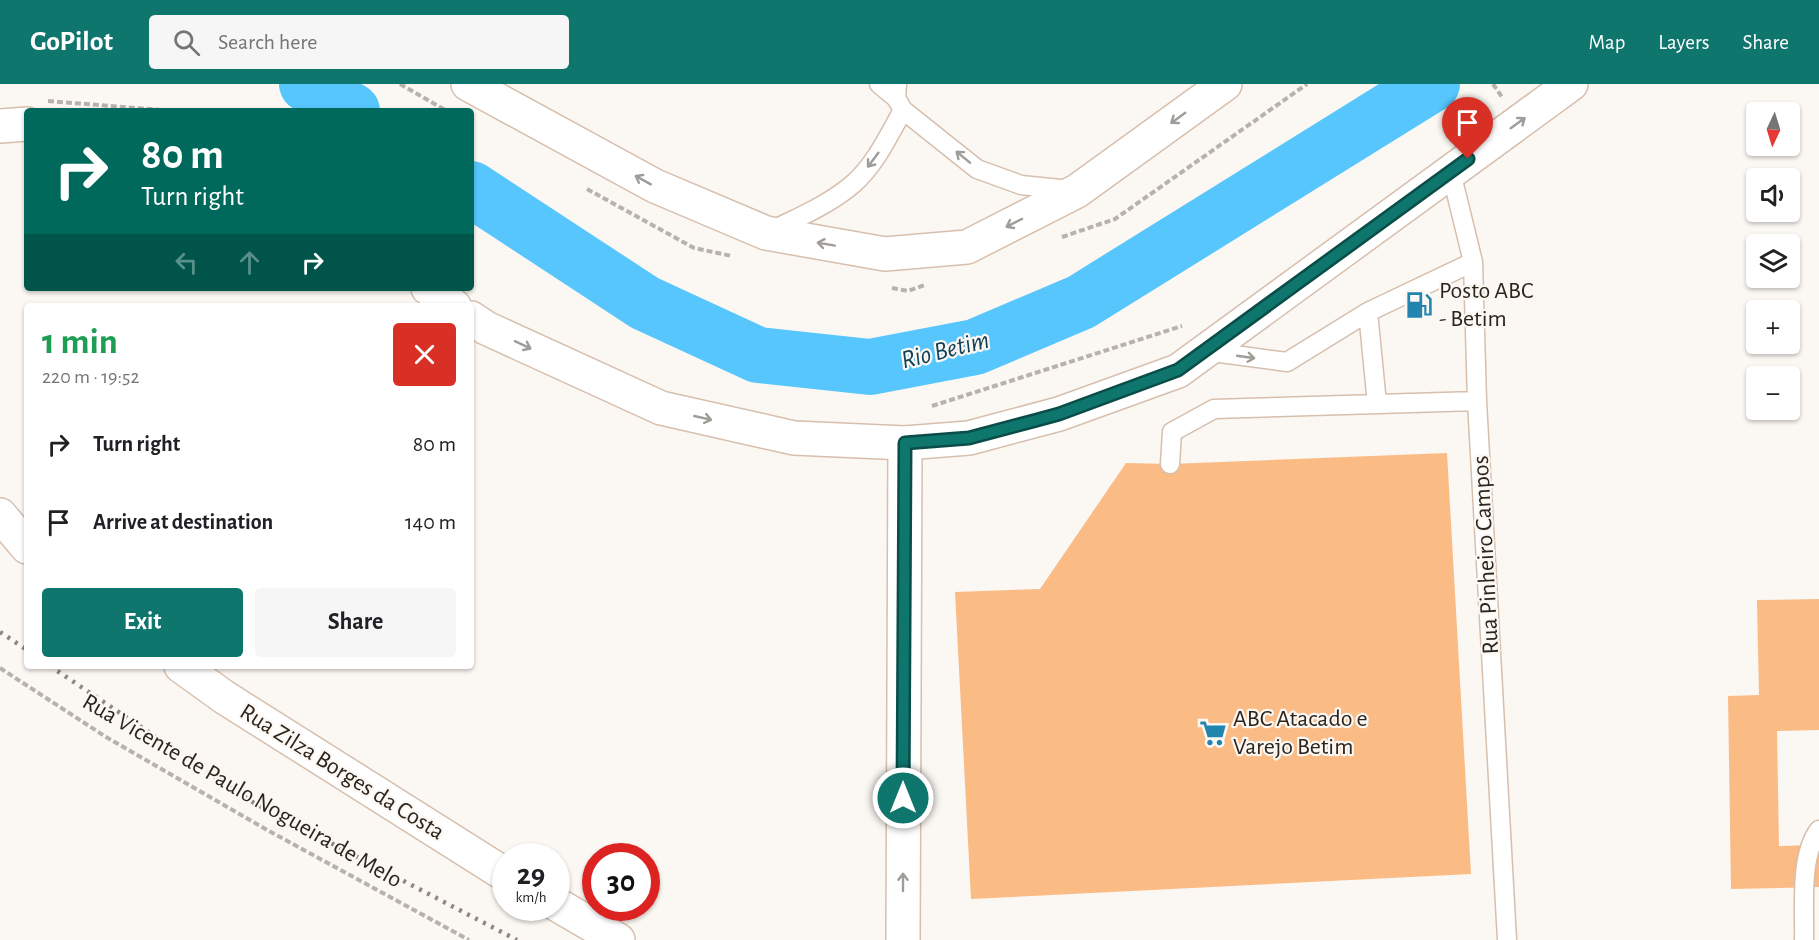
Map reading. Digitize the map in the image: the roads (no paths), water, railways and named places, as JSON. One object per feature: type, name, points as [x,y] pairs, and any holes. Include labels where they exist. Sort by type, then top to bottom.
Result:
[{"type":"main road","points":[[468,84],[655,186],[766,233],[885,254],[967,247],[1077,190],[1225,84]]},
{"type":"main road","points":[[474,320],[486,328],[661,408],[794,438],[905,443],[969,438],[1059,414],[1178,370],[1199,337],[1450,172],[1571,84]]},
{"type":"main road","points":[[0,126],[24,116]]},
{"type":"main road","points":[[432,291],[450,303]]},
{"type":"main road","points":[[903,940],[905,443]]},
{"type":"main road","points":[[0,515],[24,543]]},
{"type":"main road","name":"Rua Zilza Borges da Costa","points":[[185,669],[224,697],[492,865]]},
{"type":"main road","points":[[570,912],[618,940]]},
{"type":"lane","points":[[879,84],[899,97],[977,169],[1021,185],[1077,190]]},
{"type":"lane","points":[[766,233],[817,208],[854,184],[877,154],[899,97]]},
{"type":"lane","name":"Rua Pinheiro Campos","points":[[1450,172],[1473,262],[1477,401],[1507,940]]},
{"type":"lane","points":[[1199,337],[1287,362],[1368,312],[1473,262]]},
{"type":"lane","points":[[1368,312],[1377,404]]},
{"type":"lane","points":[[1170,464],[1172,432],[1215,409],[1477,401]]},
{"type":"lane","points":[[1804,940],[1805,875],[1813,838],[1819,830]]},
{"type":"waterway","name":"Rio Betim","points":[[307,84],[347,108]]},
{"type":"waterway","name":"Rio Betim","points":[[474,191],[645,303],[758,355],[870,367],[975,347],[1081,302],[1432,84]]},
{"type":"railway","points":[[0,632],[24,648]]},
{"type":"railway","points":[[54,669],[254,803],[517,940]]},
{"type":"place","name":"Posto ABC - Betim","points":[[1419,305]]},
{"type":"place","name":"ABC Atacado e Varejo Betim","points":[[1213,733]]}]
